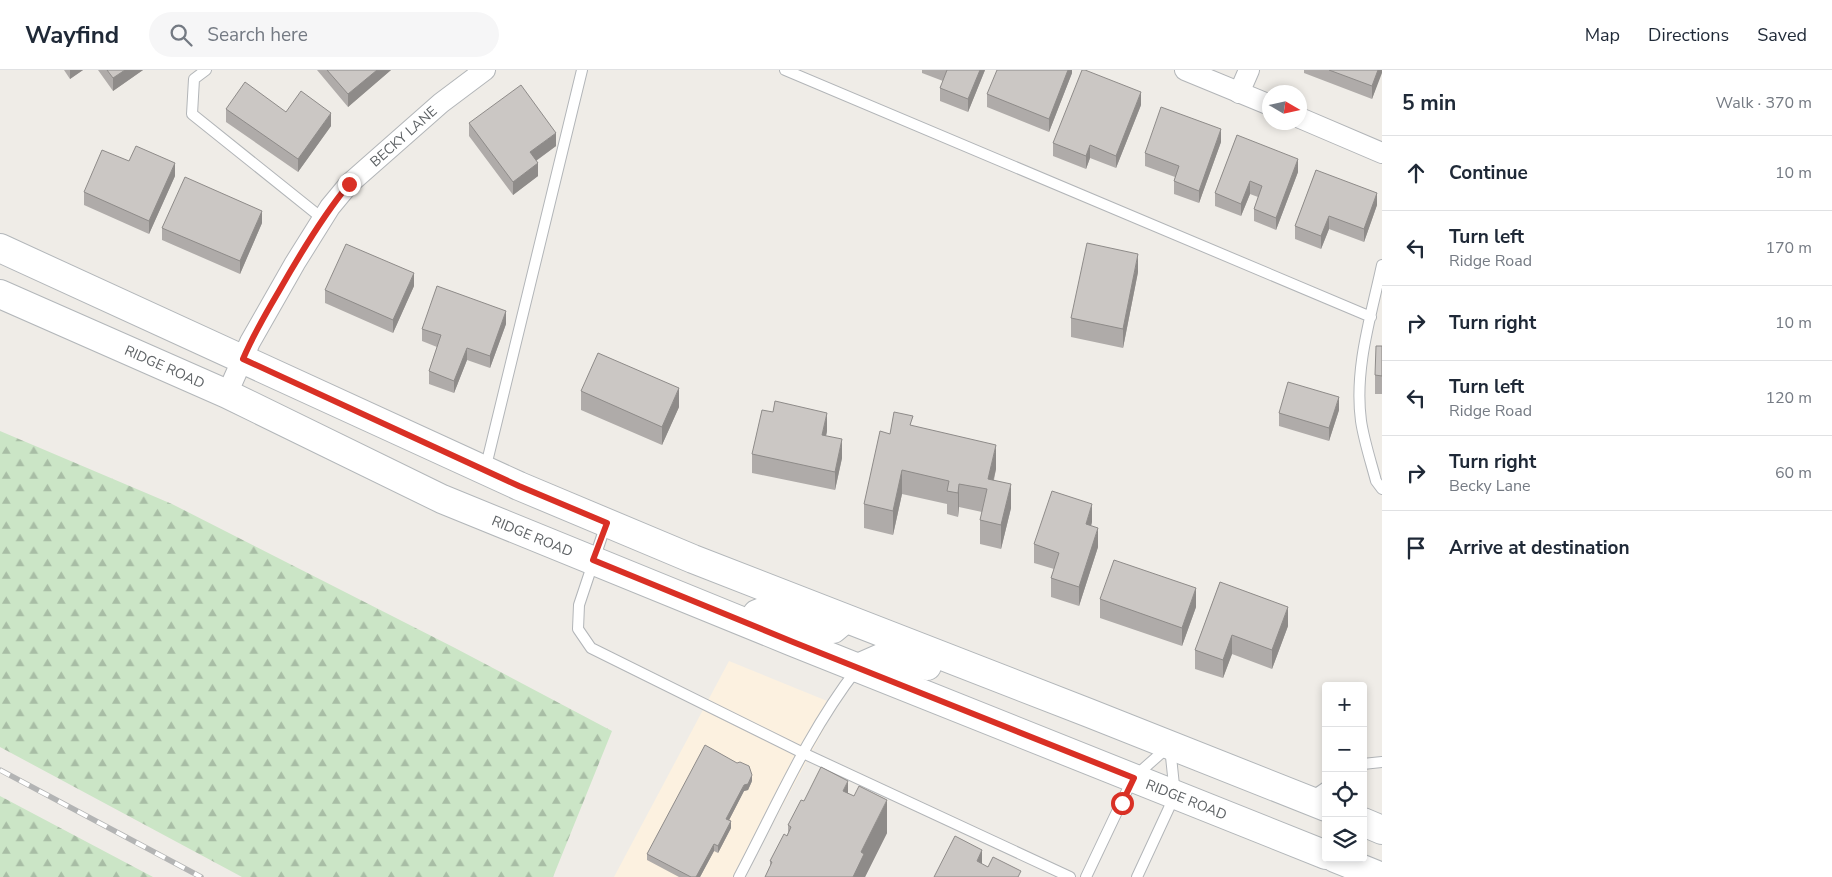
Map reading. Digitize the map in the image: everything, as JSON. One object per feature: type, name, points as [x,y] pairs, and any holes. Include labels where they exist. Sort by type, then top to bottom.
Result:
[{"type":"main road","points":[[0,248],[485,471],[693,560],[1170,745],[1320,798]]},
{"type":"main road","name":"RIDGE ROAD","points":[[0,294],[227,394],[442,498],[739,620],[1322,853]]},
{"type":"main road","points":[[739,620],[762,612],[822,629],[833,629],[846,619]]},
{"type":"main road","points":[[858,668],[883,657],[899,657],[954,675],[976,669]]},
{"type":"main road","points":[[1367,824],[1382,830]]},
{"type":"main road","points":[[1345,862],[1382,877]]},
{"type":"street","name":"BECKY LANE","points":[[227,394],[257,329],[295,263],[323,219],[349,184],[441,103],[485,70]]},
{"type":"street","points":[[1185,70],[1262,103]]},
{"type":"street","points":[[1239,93],[1249,70]]},
{"type":"street","points":[[1307,121],[1382,153]]},
{"type":"lane","points":[[206,70],[194,79],[192,114],[323,219]]},
{"type":"lane","points":[[485,471],[582,70]]},
{"type":"lane","points":[[785,70],[1371,317]]},
{"type":"lane","points":[[1382,265],[1360,378],[1361,422],[1376,481],[1382,489]]},
{"type":"lane","points":[[607,523],[579,605],[578,629],[591,648],[803,753],[1070,877]]},
{"type":"lane","points":[[740,877],[803,753],[840,692],[858,668]]},
{"type":"lane","points":[[1086,877],[1134,778],[1170,745]]},
{"type":"lane","points":[[1137,877],[1175,795],[1170,745]]},
{"type":"lane","points":[[1367,764],[1382,762]]},
{"type":"shaded area","points":[[729,661],[837,705],[744,877],[614,877]]},
{"type":"green space","points":[[0,431],[172,504],[455,648],[612,731],[553,877],[242,877],[0,747]]},
{"type":"green space","points":[[0,796],[153,877],[0,877]]},
{"type":"building","points":[[107,70],[125,70],[113,78]]},
{"type":"building","points":[[327,70],[377,70],[348,94]]},
{"type":"building","points":[[947,70],[980,70],[968,99],[940,88]]},
{"type":"building","points":[[997,70],[1068,70],[1049,119],[987,94]]},
{"type":"building","points":[[1082,70],[1141,92],[1116,156],[1090,145],[1086,156],[1053,143]]},
{"type":"building","points":[[1329,70],[1378,70],[1372,86]]},
{"type":"building","points":[[245,82],[286,112],[301,91],[331,113],[298,159],[226,109]]},
{"type":"building","points":[[521,85],[556,133],[530,152],[538,163],[513,182],[469,123]]},
{"type":"building","points":[[1161,107],[1221,129],[1199,191],[1174,181],[1179,166],[1145,153]]},
{"type":"building","points":[[1237,135],[1298,159],[1276,218],[1254,209],[1262,186],[1250,181],[1241,204],[1215,193]]},
{"type":"building","points":[[136,146],[175,163],[149,221],[84,192],[102,150],[129,161]]},
{"type":"building","points":[[1316,170],[1377,193],[1364,229],[1329,216],[1321,236],[1295,226]]},
{"type":"building","points":[[185,177],[262,211],[240,261],[162,228]]},
{"type":"building","points":[[1087,243],[1138,254],[1123,329],[1071,318]]},
{"type":"building","points":[[346,244],[414,273],[393,320],[325,290]]},
{"type":"building","points":[[437,286],[506,311],[490,356],[467,348],[454,381],[429,371],[441,335],[422,329]]},
{"type":"building","points":[[1376,346],[1382,346],[1382,376],[1375,375]]},
{"type":"building","points":[[598,353],[679,388],[662,427],[581,391]]},
{"type":"building","points":[[1288,382],[1339,397],[1329,428],[1279,413]]},
{"type":"building","points":[[775,401],[827,413],[822,435],[842,439],[835,472],[752,454],[762,410],[773,412]]},
{"type":"building","points":[[894,412],[913,416],[910,425],[996,445],[988,479],[1011,484],[1001,525],[980,520],[987,489],[959,484],[958,493],[947,491],[949,481],[902,470],[893,511],[864,504],[880,431],[890,434]]},
{"type":"building","points":[[1052,491],[1092,504],[1086,524],[1098,528],[1079,587],[1051,578],[1059,553],[1034,544]]},
{"type":"building","points":[[1114,560],[1196,588],[1182,628],[1100,599]]},
{"type":"building","points":[[1220,582],[1288,607],[1272,650],[1232,635],[1223,660],[1195,650]]},
{"type":"building","points":[[705,745],[737,763],[740,762],[749,766],[752,775],[748,784],[744,785],[726,819],[731,821],[718,846],[714,844],[696,877],[691,877],[647,854]]},
{"type":"building","points":[[821,767],[848,781],[843,791],[854,796],[859,786],[887,800],[861,852],[864,854],[853,877],[765,877],[772,862],[770,861],[784,834],[787,836],[791,827],[788,825],[801,800],[804,801]]},
{"type":"building","points":[[955,836],[982,850],[977,861],[988,867],[993,857],[1021,871],[1018,877],[934,877]]},
{"type":"railway","points":[[0,770],[201,877]]},
{"type":"route","points":[[349,184],[330,207],[295,263],[250,342],[243,359],[519,486],[607,523],[593,560],[1134,778],[1122,803]]}]
